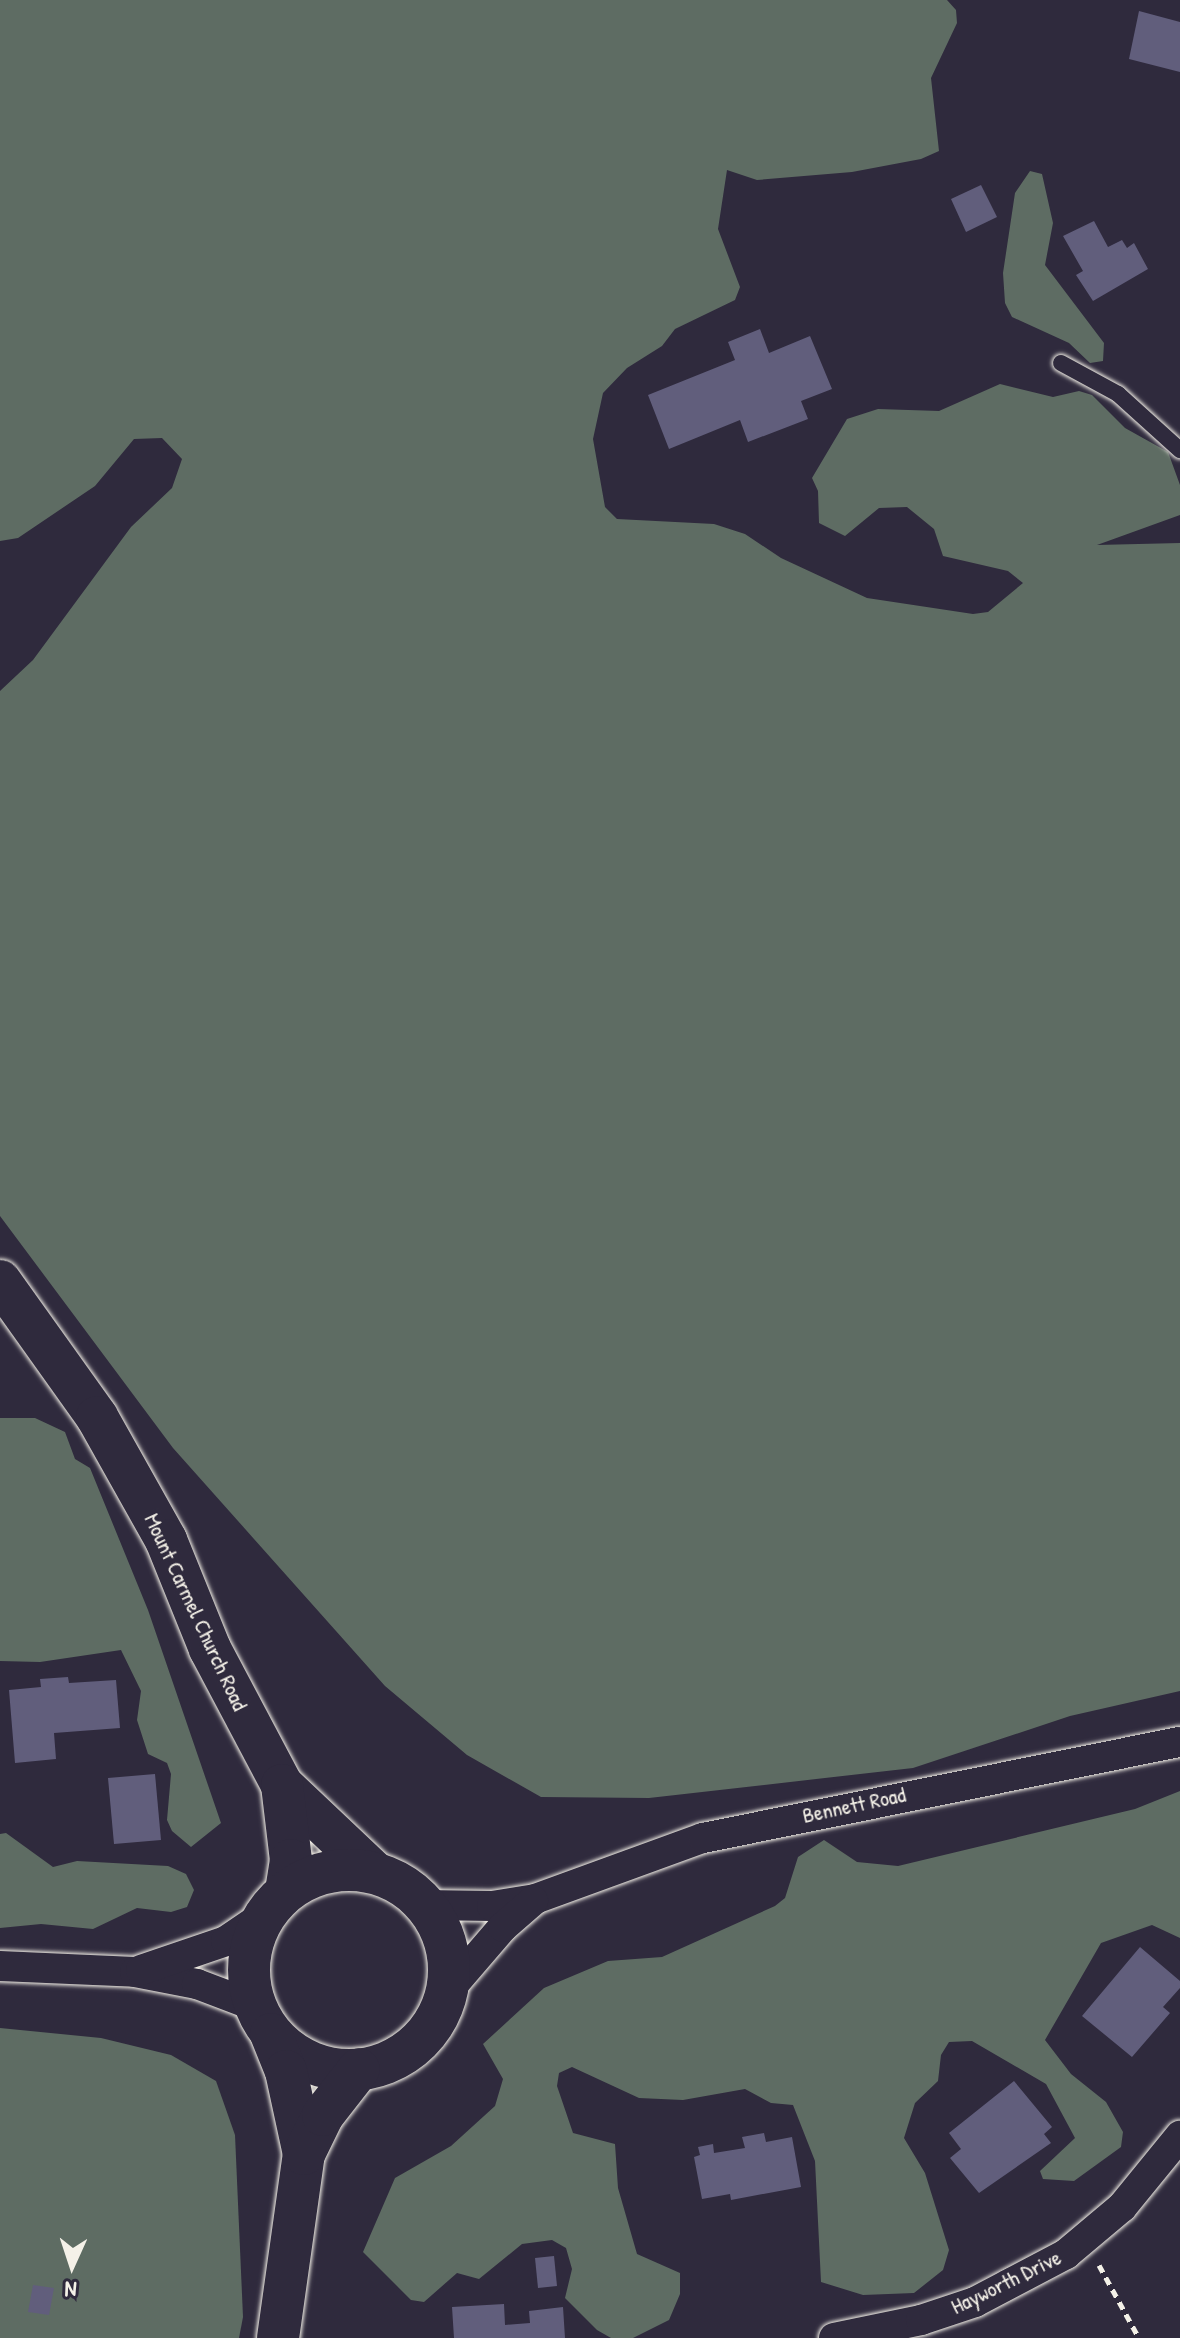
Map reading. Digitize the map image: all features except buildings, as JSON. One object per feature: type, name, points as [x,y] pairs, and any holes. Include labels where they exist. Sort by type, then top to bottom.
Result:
[{"type":"main road","name":"Mount Carmel Church Road","points":[[0,1281],[97,1417],[159,1526],[210,1649],[282,1785],[374,1872]]},
{"type":"main road","name":"Mount Carmel Church Road","points":[[275,1903],[291,1860],[282,1785]]},
{"type":"main road","points":[[263,2020],[296,2055],[327,2068],[359,2069],[389,2061],[416,2045],[435,2021],[447,1992],[449,1961],[442,1931],[425,1905],[402,1884],[374,1872],[343,1869],[312,1876],[275,1903],[251,1944],[248,1975],[263,2020],[286,2071],[304,2154]]},
{"type":"main road","points":[[278,2338],[304,2154],[323,2115],[359,2069]]},
{"type":"street","name":"Bennett Road","points":[[425,1905],[492,1906],[535,1899],[703,1838],[1180,1742]]},
{"type":"street","name":"Bennett Road","points":[[447,1992],[503,1927],[535,1899]]},
{"type":"street","points":[[135,1972],[226,1941],[275,1903]]},
{"type":"street","points":[[0,1966],[135,1972],[207,1987],[263,2020]]},
{"type":"street","name":"Hayworth Drive","points":[[834,2338],[921,2320],[975,2302],[1066,2254],[1122,2207],[1180,2136]]},
{"type":"lane","points":[[1061,363],[1118,394],[1180,450]]},
{"type":"path","points":[[1084,2239],[1139,2338]]},
{"type":"shaded area","points":[[0,0],[947,0],[956,10],[957,23],[931,78],[939,151],[921,159],[852,172],[757,180],[727,170],[718,229],[740,287],[735,300],[675,329],[662,346],[627,368],[603,393],[593,439],[605,507],[617,519],[714,524],[745,534],[781,558],[867,598],[973,614],[988,612],[1023,583],[1008,571],[943,556],[934,529],[907,507],[879,508],[845,536],[819,523],[818,491],[812,478],[847,419],[878,409],[939,411],[1000,384],[1053,397],[1079,391],[1092,395],[1125,428],[1168,452],[1180,485],[1180,515],[1097,545],[1180,543],[1180,1691],[1070,1716],[913,1768],[649,1798],[541,1797],[467,1755],[385,1686],[173,1448],[0,1216],[0,691],[33,660],[131,527],[172,488],[182,459],[162,438],[134,439],[95,486],[18,538],[0,541]]},
{"type":"shaded area","points":[[1030,171],[1042,174],[1053,223],[1045,265],[1104,343],[1103,361],[1090,363],[1069,343],[1012,317],[1005,303],[1003,273],[1015,193]]},
{"type":"shaded area","points":[[0,1418],[35,1418],[65,1432],[75,1459],[90,1468],[148,1610],[221,1823],[191,1847],[172,1831],[167,1820],[171,1774],[167,1763],[148,1754],[137,1720],[141,1691],[121,1650],[40,1662],[0,1661]]},
{"type":"shaded area","points":[[1180,1791],[1180,1938],[1152,1925],[1101,1943],[1045,2040],[1071,2074],[1106,2102],[1123,2132],[1121,2147],[1074,2181],[1043,2179],[1040,2171],[1075,2138],[1046,2084],[972,2041],[949,2042],[941,2055],[938,2081],[915,2103],[904,2138],[925,2173],[949,2250],[943,2270],[914,2293],[863,2295],[821,2282],[815,2161],[793,2105],[771,2103],[745,2089],[683,2100],[639,2098],[572,2067],[559,2073],[557,2086],[573,2133],[615,2144],[618,2188],[637,2254],[680,2273],[680,2294],[669,2320],[633,2338],[611,2338],[597,2330],[565,2298],[572,2269],[566,2248],[552,2240],[522,2244],[479,2279],[457,2273],[424,2302],[411,2300],[363,2252],[395,2178],[451,2146],[495,2106],[503,2079],[483,2044],[544,1988],[608,1961],[662,1957],[775,1906],[785,1898],[798,1857],[824,1840],[857,1862],[898,1866],[1135,1809]]},
{"type":"shaded area","points":[[6,1833],[53,1867],[77,1861],[168,1866],[186,1874],[194,1890],[187,1907],[171,1912],[137,1908],[93,1929],[41,1924],[0,1928],[0,1834]]},
{"type":"shaded area","points":[[0,2028],[101,2038],[171,2055],[216,2081],[235,2135],[243,2317],[239,2338],[0,2338]]}]
